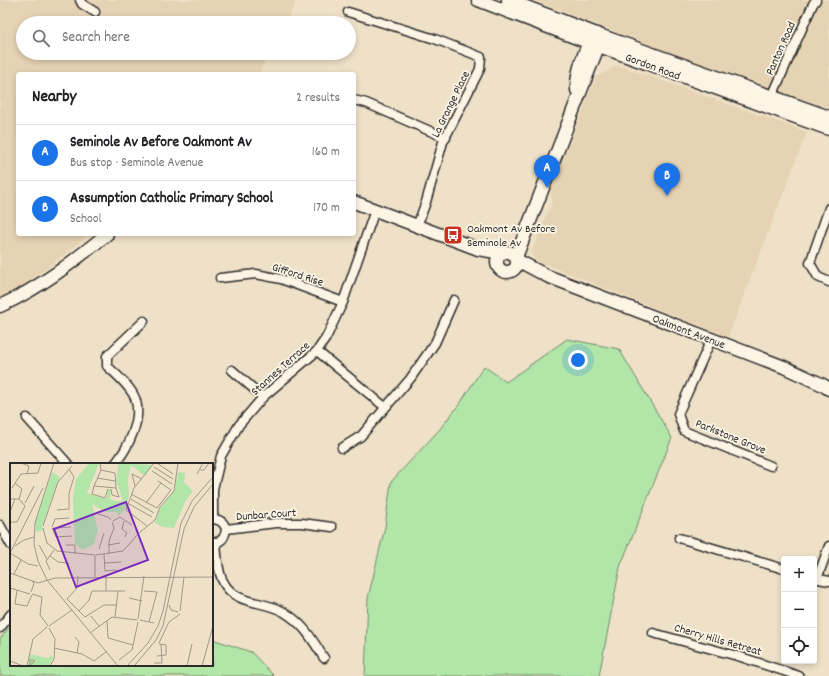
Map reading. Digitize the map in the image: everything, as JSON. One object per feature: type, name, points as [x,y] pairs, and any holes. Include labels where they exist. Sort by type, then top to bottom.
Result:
[{"type":"street","points":[[80,0],[82,4],[95,12]]},
{"type":"street","name":"Gordon Road","points":[[508,0],[596,39]]},
{"type":"street","name":"Panton Road","points":[[770,102],[816,0]]},
{"type":"street","name":"Gordon Road","points":[[483,1],[596,39],[770,102],[829,129]]},
{"type":"street","name":"La Grange Place","points":[[348,12],[481,57],[480,69],[443,142],[426,202],[417,226]]},
{"type":"street","points":[[511,258],[531,219],[578,97],[577,84],[580,66],[596,39]]},
{"type":"street","points":[[356,100],[366,103],[446,138]]},
{"type":"street","name":"Gordon Road","points":[[770,102],[829,117]]},
{"type":"street","name":"Oakmont Avenue","points":[[356,203],[478,249],[511,258],[548,276],[784,367],[829,389]]},
{"type":"street","points":[[829,208],[810,263],[818,277],[829,282]]},
{"type":"street","name":"Stannes Terrace","points":[[213,519],[213,489],[221,456],[239,425],[263,397],[317,351],[326,338],[343,302],[375,210]]},
{"type":"street","points":[[0,306],[48,280],[105,236]]},
{"type":"street","name":"Oakmont Avenue","points":[[478,249],[506,272],[511,258]]},
{"type":"street","name":"Gifford Rise","points":[[220,278],[256,274],[281,278],[343,302]]},
{"type":"street","points":[[342,448],[361,436],[410,379],[435,343],[454,300]]},
{"type":"street","points":[[116,463],[122,456],[133,431],[138,414],[135,398],[124,382],[107,366],[107,356],[144,321]]},
{"type":"street","name":"Parkstone Grove","points":[[712,340],[678,414],[684,431],[771,466]]},
{"type":"street","points":[[317,351],[385,407]]},
{"type":"street","points":[[232,370],[263,397]]},
{"type":"street","points":[[27,418],[67,463]]},
{"type":"street","points":[[213,519],[222,522],[226,529],[223,539],[214,543],[218,570],[222,582],[231,592],[246,600],[265,604],[284,612],[302,625],[324,658]]},
{"type":"street","name":"Dunbar Court","points":[[226,529],[276,523],[332,527]]},
{"type":"street","points":[[0,525],[10,543]]},
{"type":"street","points":[[679,538],[781,568]]},
{"type":"street","points":[[817,576],[829,546]]},
{"type":"street","points":[[817,578],[829,581]]},
{"type":"street","points":[[0,628],[10,615]]},
{"type":"street","name":"Cherry Hills Retreat","points":[[653,633],[741,657],[799,676]]},
{"type":"shaded area","points":[[0,0],[297,0],[289,16],[16,16],[16,60],[266,60],[260,72],[16,72],[16,236],[87,236],[28,283],[0,298]]},
{"type":"shaded area","points":[[534,0],[829,0],[829,108],[671,53]]},
{"type":"shaded area","points":[[618,65],[807,132],[728,337],[537,261],[533,258],[531,253],[552,202],[551,190],[596,77]]},
{"type":"green space","points":[[567,339],[619,349],[672,438],[620,567],[599,676],[365,676],[368,598],[385,527],[391,482],[439,430],[461,402],[484,366],[506,382]]},
{"type":"green space","points":[[10,626],[10,666],[213,666],[213,639],[251,652],[274,676],[0,676],[0,639]]},
{"type":"place","name":"Seminole Av Before Oakmont Av","points":[[547,188]]},
{"type":"place","name":"Assumption Catholic Primary School","points":[[667,196]]},
{"type":"place","name":"Oakmont Av Before Seminole Av","points":[[453,235]]}]
